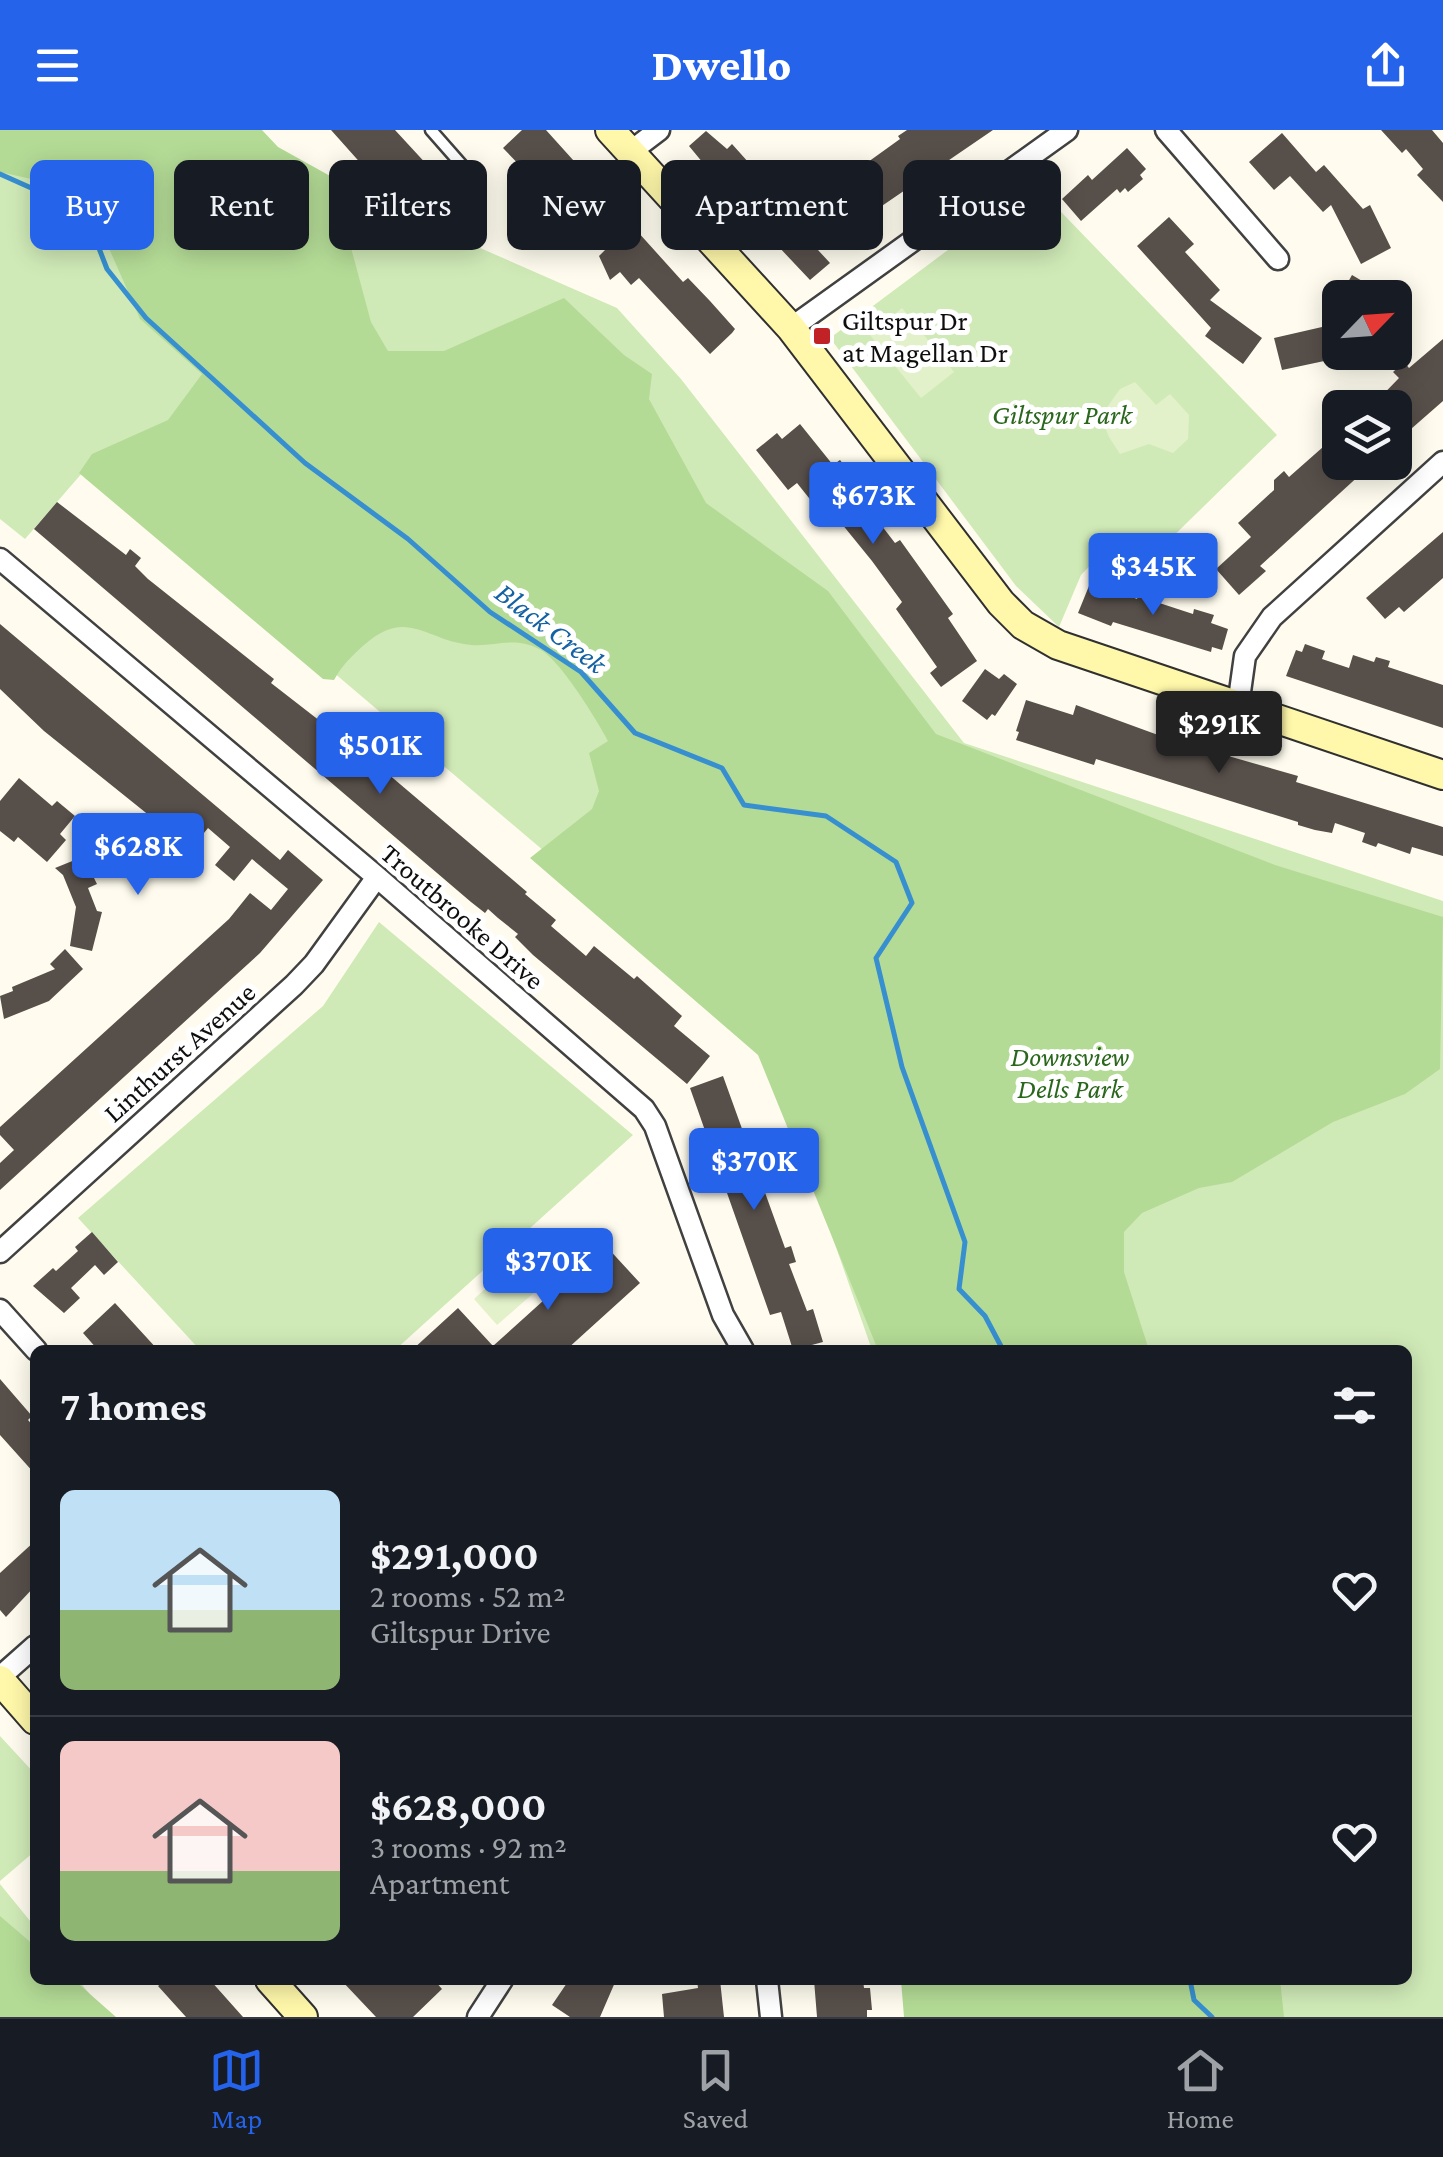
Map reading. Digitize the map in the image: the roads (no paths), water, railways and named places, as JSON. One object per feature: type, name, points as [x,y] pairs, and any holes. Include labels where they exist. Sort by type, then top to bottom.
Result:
[{"type":"street","points":[[610,130],[790,328],[1001,602],[1023,625],[1058,645],[1443,774]]},
{"type":"street","points":[[630,152],[658,130]]},
{"type":"street","points":[[790,328],[1068,130]]},
{"type":"street","points":[[1166,130],[1278,258]]},
{"type":"street","points":[[1238,706],[1246,656],[1272,617],[1443,462]]},
{"type":"street","name":"Troutbrooke Drive","points":[[0,559],[644,1109],[655,1126],[724,1315],[740,1345]]},
{"type":"street","name":"Linthurst Avenue","points":[[0,1252],[294,984],[314,964],[376,877]]},
{"type":"street","points":[[0,1310],[32,1345]]},
{"type":"street","points":[[30,1651],[0,1678],[30,1714]]},
{"type":"street","points":[[275,1985],[304,2017]]},
{"type":"street","points":[[478,2017],[499,1985]]},
{"type":"street","points":[[768,1985],[771,2017]]},
{"type":"lane","points":[[431,130],[458,160]]},
{"type":"waterway","name":"Black Creek","points":[[0,174],[85,212],[107,269],[146,318],[305,463],[408,539],[490,612],[581,672],[635,733],[722,768],[744,805],[826,816],[896,862],[912,903],[876,958],[902,1067],[965,1242],[959,1289],[985,1316],[1000,1345]]},
{"type":"waterway","name":"Black Creek","points":[[1191,1985],[1194,2000],[1212,2017]]},
{"type":"place","name":"Giltspur Dr at Magellan Dr","points":[[822,336]]},
{"type":"park label","name":"Giltspur Park","points":[[1062,414]]},
{"type":"park label","name":"Downsview Dells Park","points":[[1070,1072]]}]
